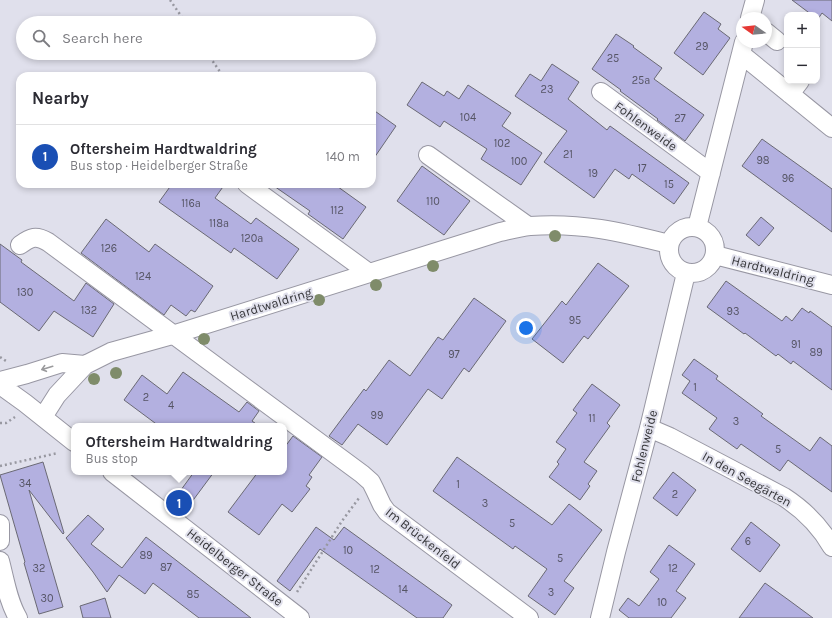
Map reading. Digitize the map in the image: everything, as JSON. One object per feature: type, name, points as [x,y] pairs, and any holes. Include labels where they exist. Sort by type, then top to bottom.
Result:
[{"type":"street","points":[[751,12],[754,0]]},
{"type":"street","points":[[697,227],[743,48],[795,88],[832,127]]},
{"type":"street","name":"Fohlenweide","points":[[601,92],[711,173]]},
{"type":"street","points":[[428,155],[528,226]]},
{"type":"street","points":[[252,188],[369,273]]},
{"type":"street","name":"Hardtwaldring","points":[[43,417],[57,395],[85,365],[111,352],[172,335],[500,232],[528,226],[566,225],[601,228],[669,244]]},
{"type":"street","points":[[688,227],[697,227],[707,232],[714,241],[715,255],[710,265],[698,273],[686,273],[674,266],[669,256],[669,244],[674,235],[688,227]]},
{"type":"street","points":[[20,245],[35,237],[42,238],[172,335]]},
{"type":"street","name":"Hardtwaldring","points":[[715,255],[832,285]]},
{"type":"street","name":"Fohlenweide","points":[[600,618],[649,428],[686,273]]},
{"type":"street","name":"Im Brückenfeld","points":[[172,335],[362,474],[371,482],[387,512],[529,618]]},
{"type":"street","points":[[0,381],[62,363],[85,365]]},
{"type":"street","points":[[0,385],[43,417],[67,447]]},
{"type":"street","name":"In den Seegärten","points":[[649,428],[670,437],[784,496],[806,514],[818,527],[832,547]]},
{"type":"street","name":"Heidelberger Straße","points":[[116,475],[294,613]]},
{"type":"street","points":[[0,524],[0,541]]},
{"type":"street","points":[[0,561],[10,598],[18,618]]},
{"type":"path","points":[[170,0],[181,16]]},
{"type":"path","points":[[212,60],[220,72]]},
{"type":"path","points":[[0,466],[67,447]]},
{"type":"path","points":[[294,613],[342,522],[371,482]]},
{"type":"building","points":[[792,0],[832,0],[832,21],[822,13],[820,16],[820,12],[808,12]]},
{"type":"building","points":[[704,12],[721,24],[718,29],[730,38],[703,75],[674,53]]},
{"type":"building","points":[[616,34],[662,68],[654,79],[704,115],[685,141],[592,69]]},
{"type":"building","points":[[552,64],[579,82],[568,99],[607,130],[610,126],[689,183],[674,204],[632,174],[629,179],[615,169],[594,198],[544,162],[567,131],[515,96],[530,74],[541,81]]},
{"type":"building","points":[[422,82],[444,96],[447,91],[459,99],[468,85],[511,113],[502,126],[542,153],[521,185],[481,159],[487,149],[444,121],[440,127],[407,105]]},
{"type":"building","points":[[376,112],[396,126],[376,155]]},
{"type":"building","points":[[762,139],[832,189],[832,232],[742,166]]},
{"type":"building","points":[[422,166],[470,201],[444,235],[397,201]]},
{"type":"building","points":[[169,188],[222,188],[215,198],[251,224],[256,218],[299,249],[277,279],[234,248],[231,253],[159,202]]},
{"type":"building","points":[[277,188],[340,188],[366,207],[343,239],[308,214],[310,211]]},
{"type":"building","points":[[761,217],[774,228],[759,246],[746,235]]},
{"type":"building","points":[[106,219],[149,252],[155,244],[213,286],[195,312],[191,310],[186,316],[171,305],[164,315],[81,253]]},
{"type":"building","points":[[0,244],[22,260],[21,262],[74,301],[86,283],[114,304],[93,337],[54,311],[39,331],[0,302]]},
{"type":"building","points":[[598,263],[629,286],[588,339],[584,336],[563,363],[532,339],[562,301],[566,305]]},
{"type":"building","points":[[726,281],[782,321],[786,316],[792,321],[802,308],[809,313],[810,311],[832,327],[832,390],[793,361],[791,364],[778,354],[776,356],[707,307]]},
{"type":"building","points":[[474,298],[506,321],[469,372],[464,368],[442,399],[428,389],[387,445],[358,424],[342,445],[329,436],[364,389],[366,391],[389,360],[410,376],[438,337],[443,340]]},
{"type":"building","points":[[694,359],[718,376],[716,379],[763,414],[761,416],[810,451],[820,437],[832,446],[832,492],[788,460],[780,471],[741,444],[737,449],[709,429],[717,418],[682,393],[690,381],[682,375]]},
{"type":"building","points":[[183,372],[239,412],[247,402],[259,411],[252,421],[255,423],[155,423],[124,400],[142,375],[167,394]]},
{"type":"building","points":[[592,384],[620,405],[607,423],[610,426],[584,462],[597,471],[588,484],[590,486],[580,500],[549,477],[559,464],[557,462],[566,449],[556,442],[577,413],[573,410]]},
{"type":"building","points":[[293,436],[322,457],[309,475],[312,477],[306,486],[310,489],[292,512],[282,504],[259,535],[228,512],[256,475],[287,475],[287,444]]},
{"type":"building","points":[[457,457],[552,525],[569,504],[602,530],[564,581],[574,588],[555,615],[528,596],[547,569],[515,546],[513,549],[433,491]]},
{"type":"building","points":[[43,462],[64,533],[63,534],[29,490],[63,607],[39,614],[0,475]]},
{"type":"building","points":[[673,472],[696,490],[677,516],[653,498]]},
{"type":"building","points":[[192,475],[212,475],[191,503],[178,494]]},
{"type":"building","points":[[88,515],[104,529],[91,544],[122,568],[146,537],[251,618],[199,618],[153,583],[145,594],[119,575],[107,592],[66,538]]},
{"type":"building","points":[[751,522],[780,545],[760,572],[731,549]]},
{"type":"building","points":[[316,527],[334,540],[344,527],[452,605],[443,618],[417,618],[320,549],[290,591],[277,581]]},
{"type":"building","points":[[669,545],[695,564],[676,591],[686,598],[671,618],[629,618],[619,610],[628,598],[639,606],[659,579],[650,572]]},
{"type":"building","points":[[765,583],[790,601],[813,618],[739,618]]},
{"type":"building","points":[[105,598],[111,618],[83,618],[80,606]]},
{"type":"place","name":"Oftersheim Hardtwaldring","points":[[179,503]]}]
